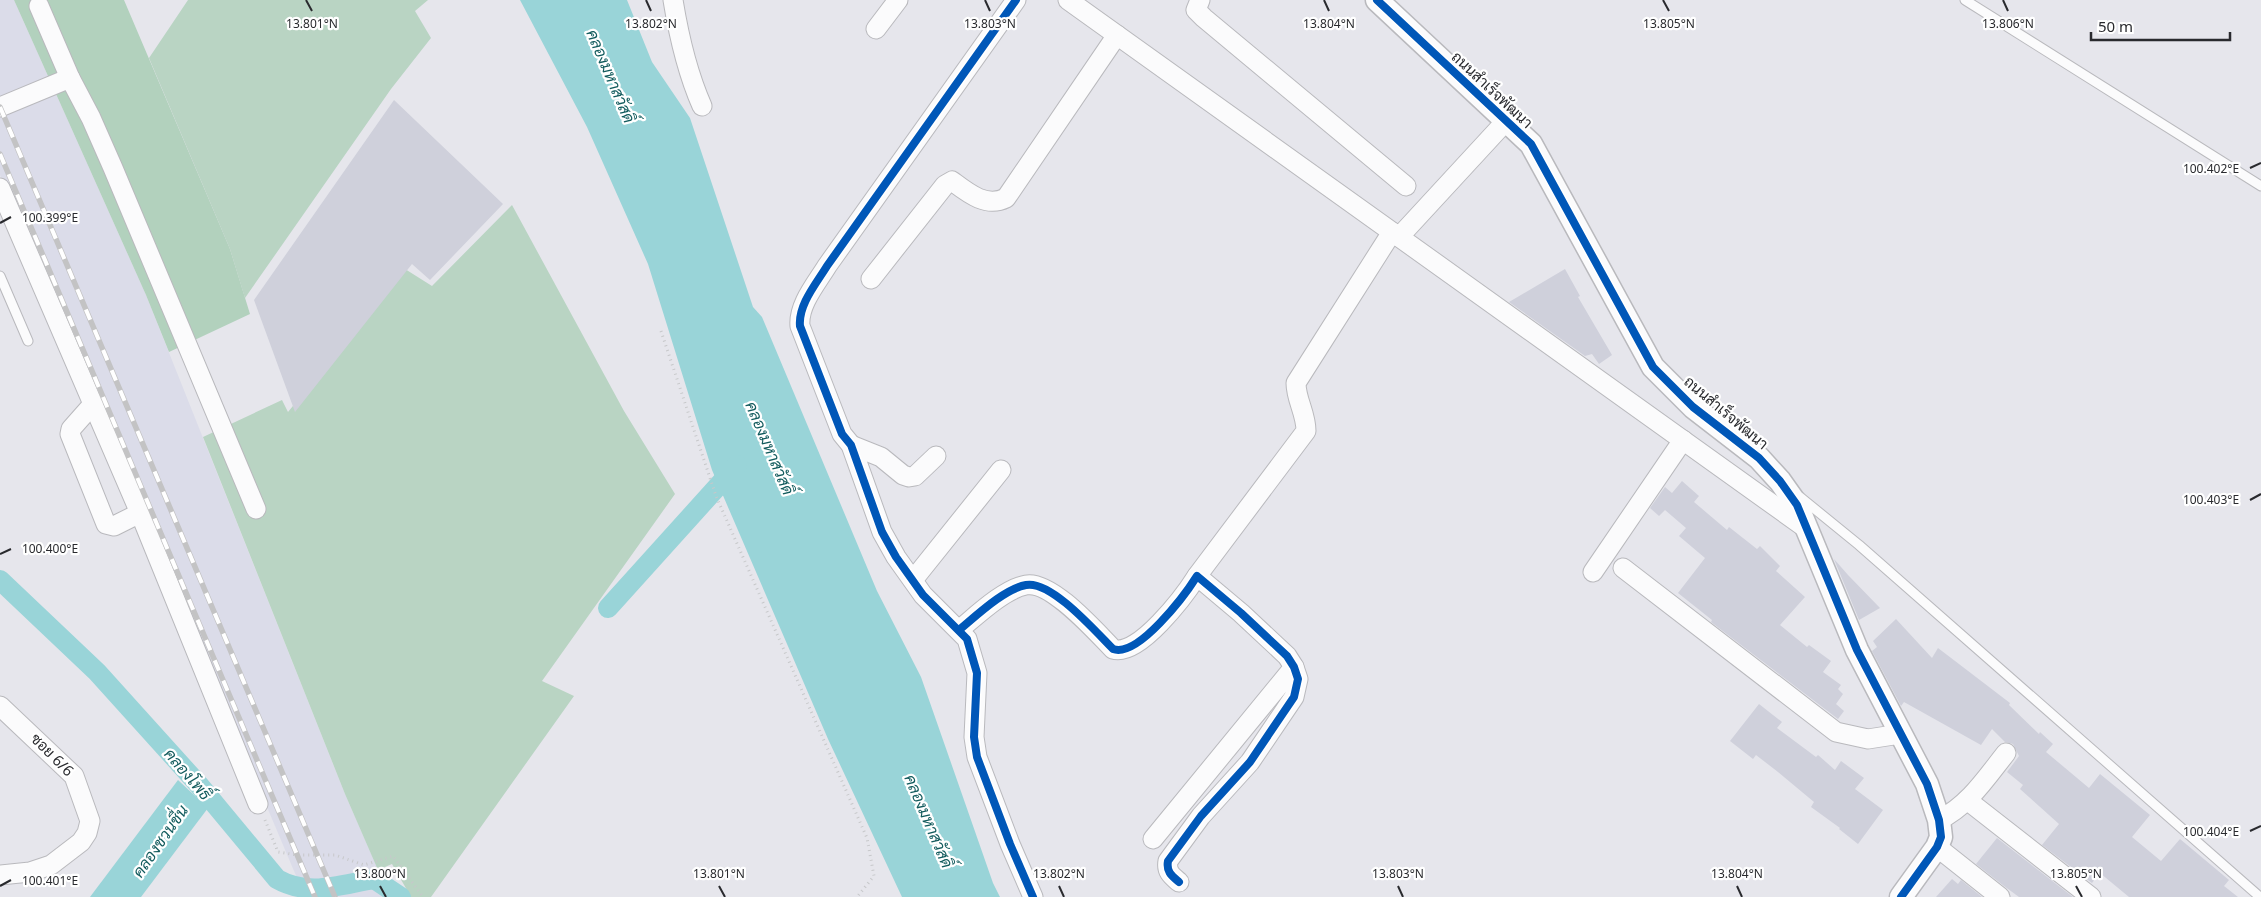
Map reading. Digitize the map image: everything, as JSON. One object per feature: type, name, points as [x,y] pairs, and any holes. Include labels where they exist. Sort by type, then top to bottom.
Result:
[{"type":"street","points":[[673,0],[678,33],[691,82],[702,106]]},
{"type":"street","points":[[876,29],[898,0]]},
{"type":"street","points":[[1016,0],[827,266],[806,301],[799,317],[800,326],[842,434],[850,445],[882,532],[923,595],[967,639],[977,673],[974,737],[977,756],[1010,844],[1033,897]]},
{"type":"street","points":[[1068,0],[1807,529]]},
{"type":"street","points":[[1200,0],[1196,10],[1204,18],[1406,186]]},
{"type":"street","name":"ถนนสำเร็จพัฒนา","points":[[1376,0],[1531,144],[1653,367],[1693,407],[1759,458],[1780,481],[1797,505],[1857,650],[1927,784],[1939,820],[1941,836],[1937,847],[1902,897]]},
{"type":"street","points":[[39,6],[70,78],[91,118],[113,168],[256,509]]},
{"type":"street","points":[[871,280],[944,185],[952,181],[985,202],[997,203],[1006,198],[1118,36]]},
{"type":"street","points":[[0,107],[70,78]]},
{"type":"street","points":[[959,630],[1001,597],[1025,585],[1032,585],[1049,591],[1113,650],[1121,651],[1149,633],[1174,609],[1306,431],[1306,420],[1296,396],[1296,383],[1396,235],[1506,121]]},
{"type":"street","points":[[0,188],[140,513],[258,804]]},
{"type":"street","points":[[94,404],[71,429],[70,434],[106,524],[114,526],[140,513]]},
{"type":"street","points":[[1593,572],[1683,440]]},
{"type":"street","points":[[850,445],[881,457],[903,475],[909,477],[915,476],[936,456]]},
{"type":"street","points":[[912,580],[1001,470]]},
{"type":"street","points":[[1623,568],[1836,732],[1868,739],[1900,734]]},
{"type":"street","points":[[1180,882],[1171,875],[1168,869],[1168,862],[1201,816],[1250,762],[1294,697],[1298,679],[1294,667],[1287,656],[1241,613],[1197,576]]},
{"type":"street","points":[[1153,839],[1294,667]]},
{"type":"street","name":"ซอย 6/6","points":[[0,706],[74,776],[90,821],[87,833],[81,842],[51,866],[30,872],[0,875]]},
{"type":"street","points":[[1939,820],[1953,813],[1967,800],[2006,753]]},
{"type":"street","points":[[1967,800],[2091,897]]},
{"type":"street","points":[[1937,847],[2000,897]]},
{"type":"lane","points":[[1965,0],[2261,186]]},
{"type":"lane","points":[[0,276],[28,341]]},
{"type":"lane","points":[[1780,481],[1859,545],[2260,897]]},
{"type":"path","points":[[661,331],[716,496],[868,838],[874,876],[857,897]]},
{"type":"path","points":[[258,804],[278,852],[297,855],[334,855],[364,865],[393,856],[423,897]]},
{"type":"shaded area","points":[[0,0],[14,0],[146,295],[345,794],[390,897],[305,897],[0,175]]},
{"type":"green space","points":[[14,0],[124,0],[230,249],[250,314],[169,352],[146,295]]},
{"type":"green space","points":[[188,0],[428,0],[415,11],[431,38],[391,89],[245,298],[230,249],[149,58]]},
{"type":"green space","points":[[512,205],[624,411],[675,494],[542,681],[574,696],[431,897],[411,897],[392,864],[378,870],[345,794],[203,437],[282,400],[288,412],[405,269],[432,286]]},
{"type":"water","name":"คลองมหาสวัสดิ์","points":[[520,0],[627,0],[652,62],[690,118],[753,307],[762,317],[877,591],[921,677],[993,883],[1000,897],[902,897],[828,739],[712,470],[648,264],[587,127]]},
{"type":"water","name":"คลองชวนชื่น","points":[[178,780],[208,808],[141,897],[90,897]]},
{"type":"building","points":[[394,100],[503,204],[430,280],[412,264],[295,412],[254,300]]},
{"type":"building","points":[[1565,269],[1580,296],[1578,297],[1612,355],[1599,364],[1592,354],[1585,356],[1509,302]]},
{"type":"building","points":[[1682,481],[1699,496],[1694,502],[1727,530],[1729,527],[1757,549],[1760,546],[1780,566],[1776,571],[1805,597],[1780,625],[1807,647],[1809,645],[1831,661],[1823,672],[1841,685],[1838,689],[1843,694],[1836,704],[1844,711],[1838,719],[1711,622],[1712,620],[1678,593],[1705,558],[1679,536],[1686,528],[1665,510],[1659,516],[1650,508],[1665,487],[1672,493]]},
{"type":"building","points":[[1834,559],[1848,575],[1880,608],[1859,620]]},
{"type":"building","points":[[1896,619],[1932,658],[1938,648],[2010,703],[2009,705],[2039,734],[2040,732],[2053,744],[2046,752],[2089,788],[2100,774],[2150,815],[2132,837],[2161,861],[2180,839],[2229,880],[2224,886],[2238,897],[2129,897],[2100,873],[2092,883],[2042,845],[2059,824],[2020,789],[2023,785],[2007,772],[2019,756],[2013,744],[2005,742],[1992,729],[1981,745],[1904,702],[1901,706],[1872,651],[1877,647],[1873,641]]},
{"type":"building","points":[[1759,704],[1782,722],[1777,728],[1816,757],[1818,755],[1835,770],[1841,761],[1864,778],[1855,789],[1883,810],[1858,844],[1811,807],[1814,802],[1778,772],[1756,755],[1753,759],[1730,741]]},
{"type":"building","points":[[1997,838],[2073,897],[2019,897],[2004,886],[1976,864]]},
{"type":"building","points":[[1952,879],[1958,884],[1961,880],[1982,897],[1936,897]]},
{"type":"waterway","points":[[608,608],[737,465]]},
{"type":"waterway","name":"คลองโพธิ์","points":[[0,580],[97,672],[199,785],[277,879],[289,884],[313,888],[324,888],[374,879],[401,897]]},
{"type":"railway","points":[[0,107],[335,897]]},
{"type":"railway","points":[[0,154],[315,897]]},
{"type":"cycle path","points":[[1016,0],[813,287],[802,310],[800,326],[842,434],[851,445],[882,532],[896,557],[923,595],[967,639],[977,673],[974,737],[977,757],[1010,844],[1033,897]]},
{"type":"cycle path","points":[[1377,0],[1531,144],[1653,367],[1693,407],[1759,458],[1780,481],[1797,505],[1857,650],[1927,784],[1939,820],[1941,837],[1937,847],[1901,897]]},
{"type":"cycle path","points":[[959,630],[1000,597],[1026,585],[1036,586],[1048,590],[1060,599],[1085,620],[1113,649],[1123,649],[1135,644],[1160,623],[1197,576],[1241,613],[1287,656],[1294,667],[1298,679],[1294,697],[1250,762],[1201,816],[1168,861],[1169,871],[1179,882]]}]
